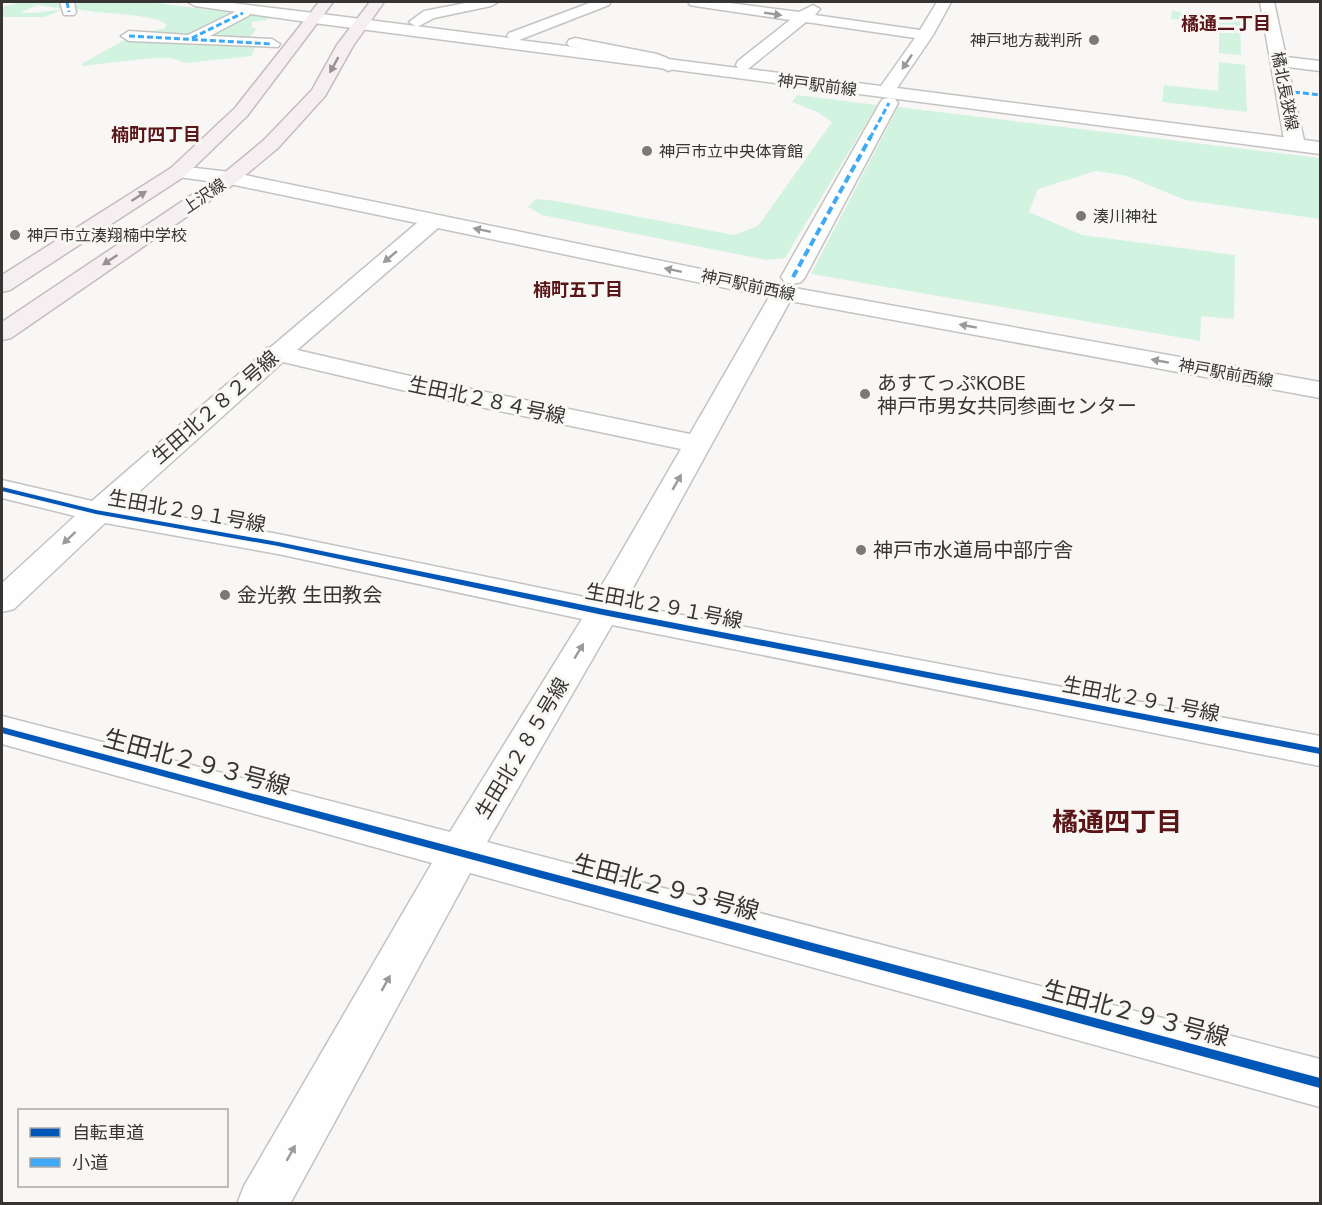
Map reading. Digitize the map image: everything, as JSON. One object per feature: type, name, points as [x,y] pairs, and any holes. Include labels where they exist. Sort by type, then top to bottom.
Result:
[{"type":"main road","name":"上沢線","points":[[2,285],[178,172],[241,112],[320,10]]},
{"type":"main road","name":"上沢線","points":[[2,333],[230,178],[271,144],[319,92],[367,14]]},
{"type":"street","points":[[195,2],[320,10]]},
{"type":"street","points":[[269,2],[320,10]]},
{"type":"street","points":[[417,22],[429,14],[491,2]]},
{"type":"street","points":[[515,36],[604,2]]},
{"type":"street","points":[[695,2],[925,35]]},
{"type":"street","points":[[744,65],[821,2]]},
{"type":"street","name":"生田北２８５号線","points":[[262,1203],[460,852],[603,612],[699,444],[788,285],[888,94],[944,2]]},
{"type":"street","name":"橘北長狭線","points":[[1267,2],[1294,139]]},
{"type":"street","name":"神戸駅前線","points":[[320,10],[367,14],[515,36],[744,65],[888,94]]},
{"type":"street","points":[[189,40],[243,13]]},
{"type":"street","name":"神戸駅前線","points":[[367,14],[669,66],[888,94],[1294,139],[1320,137]]},
{"type":"street","points":[[129,36],[272,44]]},
{"type":"street","points":[[575,43],[590,49],[654,58],[669,66]]},
{"type":"street","points":[[1279,62],[1320,66]]},
{"type":"street","name":"神戸駅前線","points":[[1294,139],[1320,148]]},
{"type":"street","name":"神戸駅前西線","points":[[178,172],[230,178],[434,220],[788,285],[1320,390]]},
{"type":"street","name":"生田北２８２号線","points":[[2,601],[96,512],[276,353],[434,220]]},
{"type":"street","name":"生田北２８４号線","points":[[276,353],[423,387],[699,444]]},
{"type":"street","name":"生田北２９１号線","points":[[2,489],[96,512],[278,544],[603,612],[1320,751]]},
{"type":"street","name":"生田北２９３号線","points":[[2,730],[1320,1083]]},
{"type":"green space","points":[[22,2],[63,2],[63,9],[39,5],[21,12],[61,10],[45,17],[2,17],[2,7]]},
{"type":"green space","points":[[79,2],[149,2],[266,17],[268,20],[252,22],[252,28],[257,28],[250,37],[135,33],[164,29],[167,25],[149,18],[73,8]]},
{"type":"green space","points":[[1172,11],[1240,18],[1241,55],[1219,53],[1219,24],[1171,19]]},
{"type":"green space","points":[[126,39],[255,46],[252,56],[184,63],[172,58],[154,58],[81,66]]},
{"type":"green space","points":[[1219,62],[1245,65],[1247,112],[1162,102],[1164,85],[1218,91]]},
{"type":"green space","points":[[797,95],[877,105],[785,258],[766,260],[542,215],[528,207],[536,199],[556,201],[734,235],[758,226],[832,122],[817,112],[792,102]]},
{"type":"green space","name":"湊川神社","points":[[898,107],[1320,158],[1320,219],[1185,200],[1127,176],[1096,171],[1038,189],[1029,212],[1082,235],[1235,255],[1234,319],[1201,316],[1200,341],[811,274]]},
{"type":"marked path","points":[[67,2],[69,12]]},
{"type":"marked path","points":[[192,38],[243,13]]},
{"type":"marked path","points":[[129,36],[272,44]]},
{"type":"marked path","points":[[1285,91],[1320,95]]},
{"type":"marked path","points":[[793,277],[889,103]]},
{"type":"cycle path","points":[[2,489],[96,512],[278,544],[603,612],[1320,751]]},
{"type":"cycle path","points":[[2,730],[1320,1083]]},
{"type":"place","name":"神戸地方裁判所","points":[[1094,40]]},
{"type":"place","name":"神戸市立中央体育館","points":[[647,151]]},
{"type":"place","name":"湊川神社","points":[[1081,216]]},
{"type":"place","name":"神戸市立湊翔楠中学校","points":[[15,235]]},
{"type":"place","name":"あすてっぷKOBE 神戸市男女共同参画センター","points":[[865,394]]},
{"type":"place","name":"神戸市水道局中部庁舎","points":[[861,550]]},
{"type":"place","name":"金光教 生田教会","points":[[225,595]]},
{"type":"district","name":"橘通二丁目","points":[[1226,24]]},
{"type":"district","name":"楠町四丁目","points":[[156,135]]},
{"type":"district","name":"楠町五丁目","points":[[578,290]]},
{"type":"district","name":"橘通四丁目","points":[[1117,822]]}]
